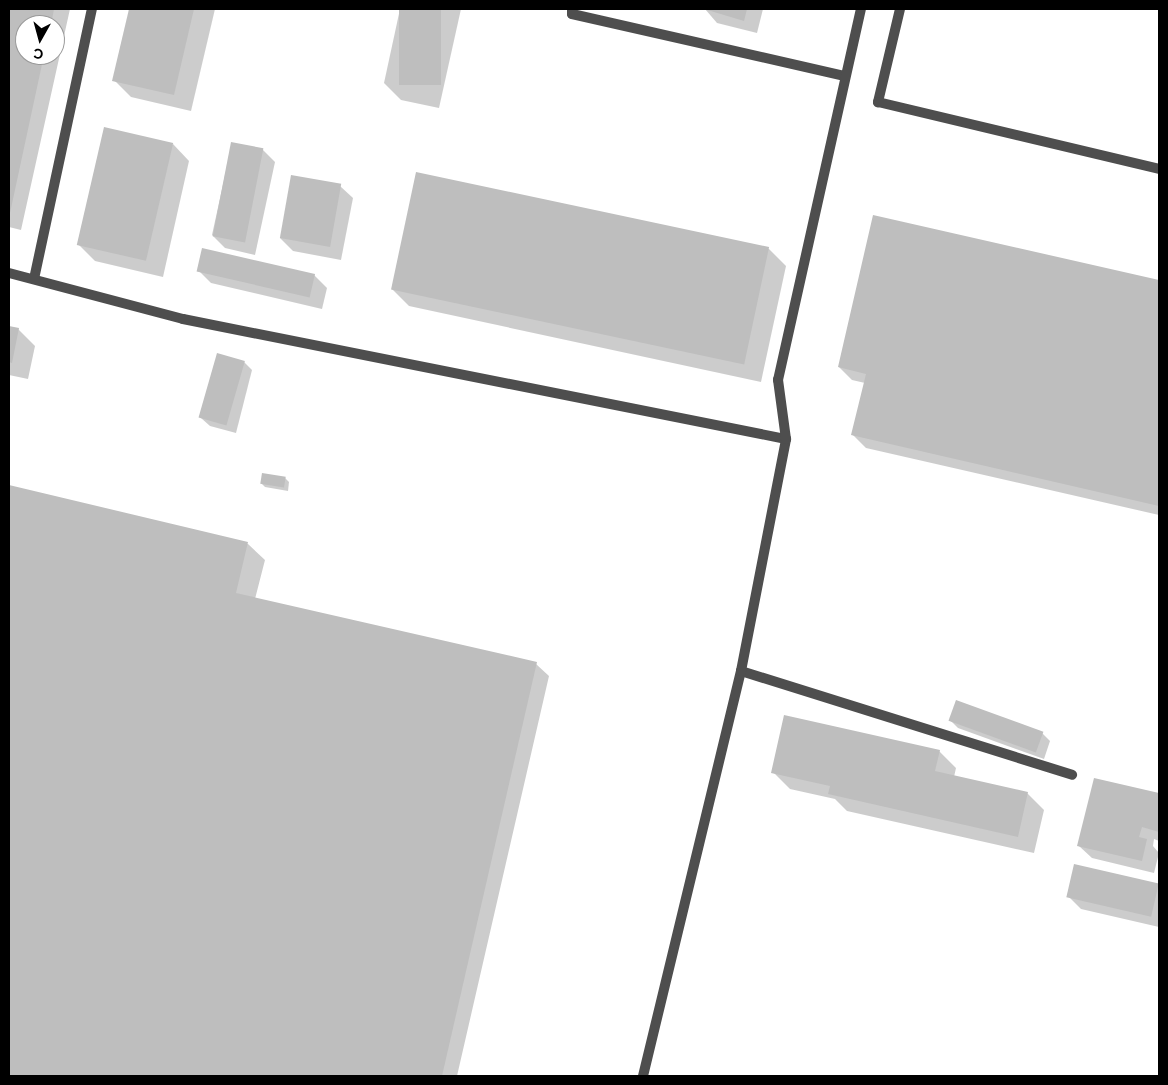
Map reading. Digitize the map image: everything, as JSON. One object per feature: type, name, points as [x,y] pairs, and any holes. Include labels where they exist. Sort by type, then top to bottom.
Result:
[{"type":"lane","points":[[34,279],[92,9]]},
{"type":"lane","points":[[572,9],[572,14],[845,76]]},
{"type":"lane","points":[[643,1076],[741,671],[786,439],[778,380],[861,9]]},
{"type":"lane","points":[[900,9],[878,102],[1159,169]]},
{"type":"lane","points":[[9,274],[183,319],[786,439]]},
{"type":"lane","points":[[741,671],[1072,775]]},
{"type":"building","points":[[9,9],[54,9],[53,15],[15,15],[15,65],[42,65],[10,213]]},
{"type":"building","points":[[129,9],[194,9],[174,95],[112,81]]},
{"type":"building","points":[[399,9],[441,9],[441,85],[399,85]]},
{"type":"building","points":[[704,9],[747,9],[744,21]]},
{"type":"building","points":[[104,127],[173,143],[146,261],[77,245]]},
{"type":"building","points":[[231,142],[263,148],[245,243],[213,236]]},
{"type":"building","points":[[416,172],[769,247],[744,364],[391,289]]},
{"type":"building","points":[[291,175],[341,184],[330,247],[280,238]]},
{"type":"building","points":[[873,215],[1159,280],[1159,506],[851,435],[866,374],[838,367]]},
{"type":"building","points":[[202,248],[315,274],[310,297],[197,271]]},
{"type":"building","points":[[9,326],[19,328],[12,363],[9,362]]},
{"type":"building","points":[[217,353],[245,361],[226,425],[199,417]]},
{"type":"building","points":[[262,473],[286,477],[284,488],[260,484]]},
{"type":"building","points":[[9,485],[248,542],[236,593],[537,662],[442,1076],[9,1076]]},
{"type":"building","points":[[956,700],[1043,732],[1036,752],[948,721]]},
{"type":"building","points":[[784,715],[940,750],[935,771],[1028,792],[1018,837],[828,794],[830,786],[771,773]]},
{"type":"building","points":[[1094,778],[1159,793],[1159,832],[1142,827],[1139,837],[1147,839],[1142,861],[1077,846]]},
{"type":"building","points":[[1074,864],[1159,884],[1151,917],[1066,897]]}]
